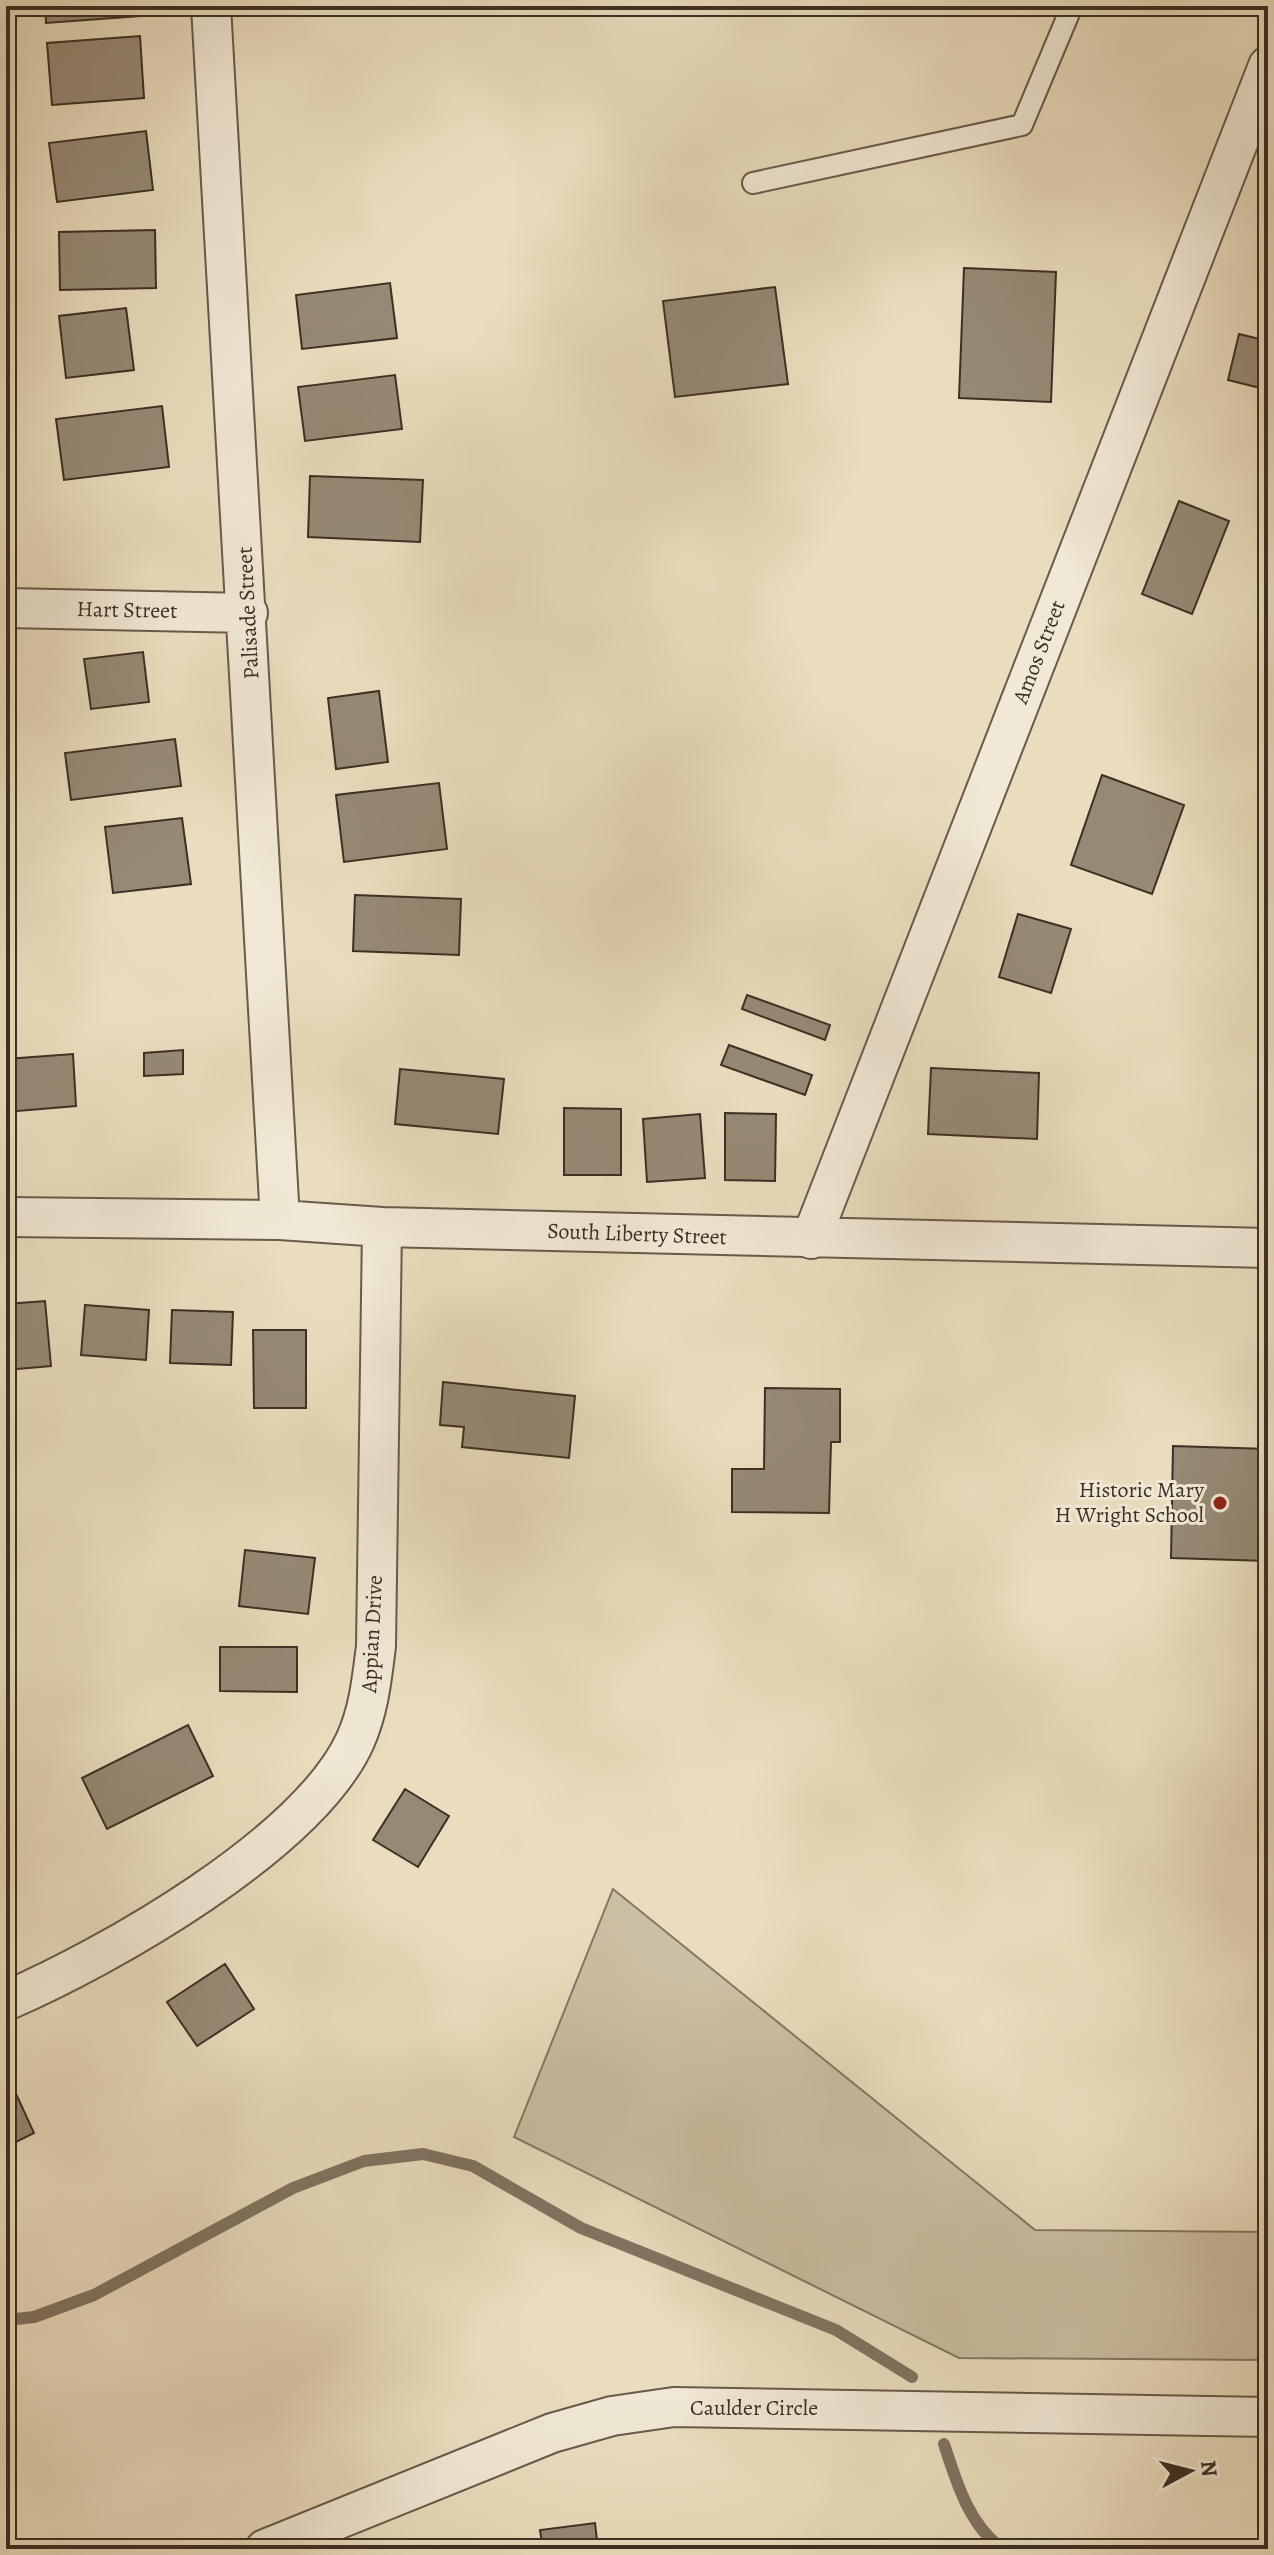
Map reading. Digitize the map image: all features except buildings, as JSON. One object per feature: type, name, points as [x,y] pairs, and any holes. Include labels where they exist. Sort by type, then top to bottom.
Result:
[{"type":"street","name":"Palisade Street","points":[[211,6],[248,613],[280,1220]]},
{"type":"street","name":"Amos Street","points":[[811,1239],[1268,66]]},
{"type":"street","name":"Hart Street","points":[[6,608],[248,613]]},
{"type":"street","name":"South Liberty Street","points":[[6,1217],[280,1220],[382,1227],[1268,1248]]},
{"type":"street","name":"Appian Drive","points":[[6,2001],[134,1934],[244,1860],[296,1818],[329,1783],[355,1741],[371,1694],[376,1646],[382,1227]]},
{"type":"street","name":"Caulder Circle","points":[[265,2549],[552,2433],[612,2416],[674,2407],[1268,2417]]},
{"type":"lane","points":[[753,183],[1022,125],[1072,6]]},
{"type":"shaded area","points":[[613,1889],[1035,2230],[1268,2232],[1268,2360],[959,2358],[514,2137]]},
{"type":"waterway","points":[[6,2320],[34,2317],[94,2295],[293,2188],[364,2161],[423,2154],[473,2166],[581,2228],[836,2330],[912,2377]]},
{"type":"waterway","points":[[944,2444],[965,2502],[981,2528],[1003,2549]]},
{"type":"place","name":"Historic Mary H Wright School","points":[[1220,1503]]}]
